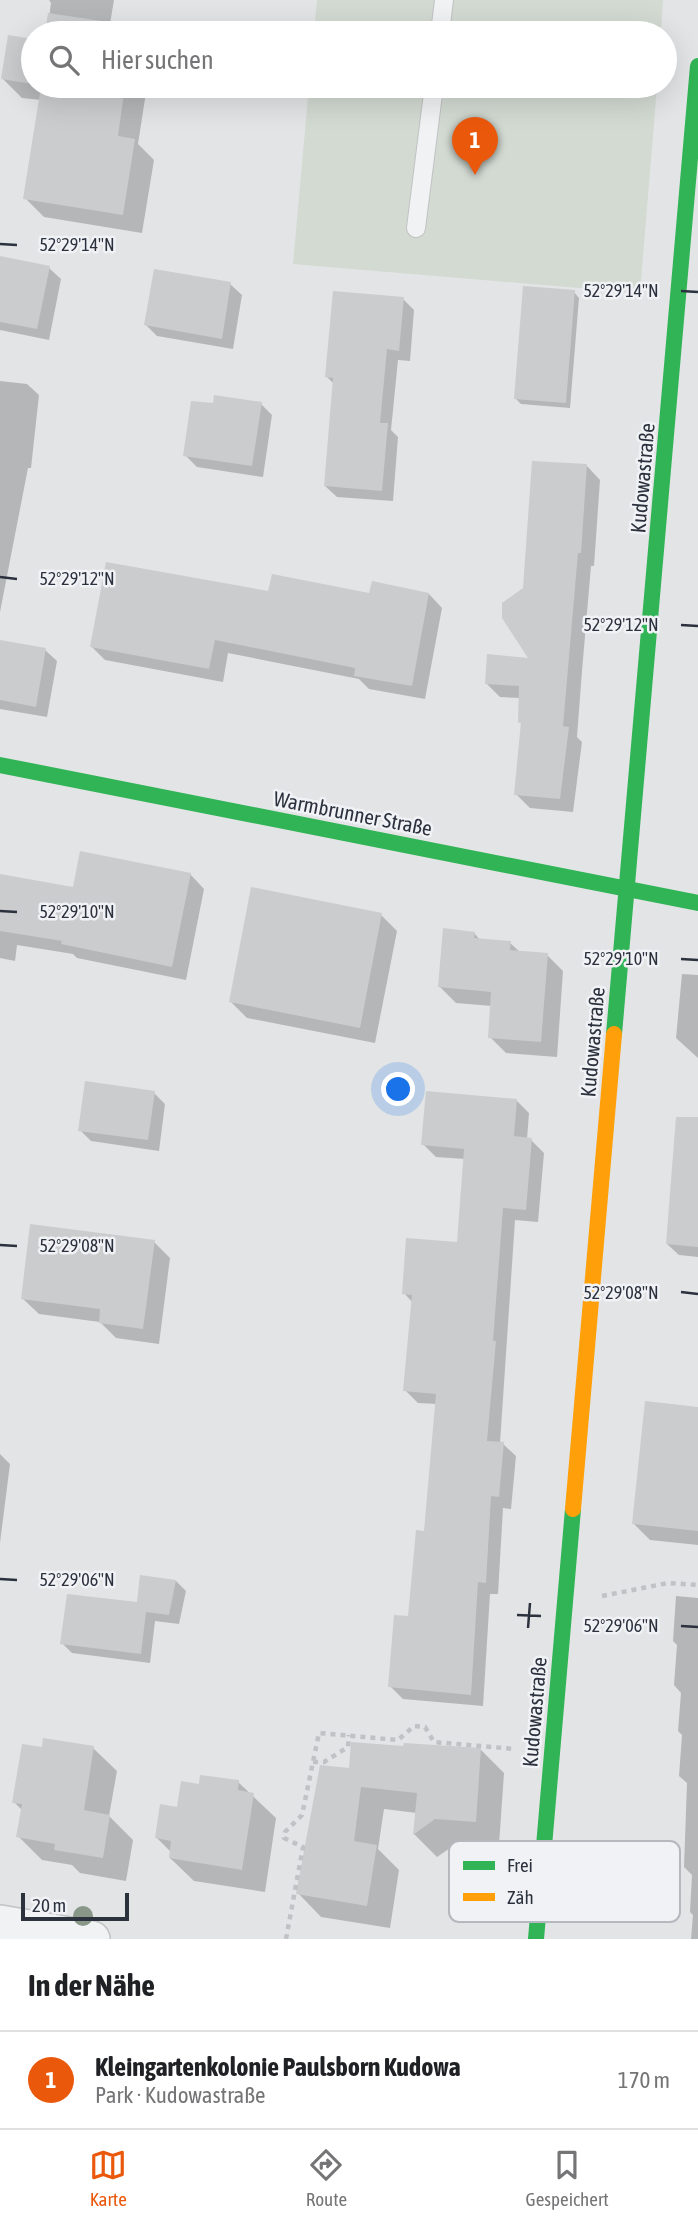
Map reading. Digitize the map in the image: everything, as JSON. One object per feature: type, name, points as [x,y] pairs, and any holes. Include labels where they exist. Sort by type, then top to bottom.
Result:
[{"type":"street","name":"Kudowastraße","points":[[544,1841],[698,66]]},
{"type":"street","name":"Warmbrunner Straße","points":[[0,765],[698,903]]},
{"type":"street","points":[[0,1923],[92,1939]]},
{"type":"lane","points":[[441,21],[444,0]]},
{"type":"lane","points":[[416,228],[432,98]]},
{"type":"path","points":[[593,1598],[668,1583],[698,1585]]},
{"type":"path","points":[[286,1939],[303,1847],[284,1838],[285,1832],[302,1815],[319,1732],[398,1740],[414,1726],[425,1727],[434,1742],[517,1749]]},
{"type":"path","points":[[313,1762],[324,1762],[348,1747],[349,1735]]},
{"type":"shaded area","points":[[317,0],[663,0],[662,21],[315,21]]},
{"type":"shaded area","points":[[308,98],[656,98],[640,293],[293,264]]},
{"type":"building","points":[[48,13],[102,21],[47,21]]},
{"type":"building","points":[[8,35],[21,37],[21,82],[1,79]]},
{"type":"building","points":[[39,98],[123,98],[118,136],[135,139],[123,215],[23,199]]},
{"type":"building","points":[[0,256],[50,266],[37,329],[0,322]]},
{"type":"building","points":[[154,269],[231,282],[222,339],[144,325]]},
{"type":"building","points":[[523,286],[575,290],[566,403],[514,399]]},
{"type":"building","points":[[333,291],[404,297],[399,351],[387,349],[380,423],[388,423],[382,491],[324,486],[333,378],[325,377]]},
{"type":"building","points":[[214,395],[262,402],[252,466],[183,456],[191,401],[213,403]]},
{"type":"building","points":[[532,461],[587,464],[581,553],[578,553],[563,726],[569,727],[560,799],[514,795],[521,722],[518,723],[519,686],[485,684],[487,654],[528,658],[502,618],[502,603],[523,588]]},
{"type":"building","points":[[106,562],[268,591],[272,574],[369,593],[372,581],[429,593],[412,686],[354,676],[355,668],[215,640],[209,669],[90,647]]},
{"type":"building","points":[[0,640],[46,648],[36,707],[0,700]]},
{"type":"building","points":[[80,851],[191,873],[172,967],[61,944],[62,941],[0,931],[0,874],[73,887]]},
{"type":"building","points":[[251,887],[382,913],[360,1028],[229,1002]]},
{"type":"building","points":[[443,928],[475,932],[474,938],[511,941],[510,950],[548,953],[541,1042],[488,1038],[491,992],[438,987]]},
{"type":"building","points":[[85,1081],[155,1091],[148,1140],[78,1131]]},
{"type":"building","points":[[426,1091],[517,1099],[514,1136],[532,1138],[526,1210],[503,1208],[493,1341],[496,1341],[487,1441],[504,1442],[499,1497],[491,1496],[486,1583],[478,1582],[471,1695],[388,1687],[394,1615],[408,1616],[416,1530],[424,1531],[436,1394],[403,1391],[412,1295],[402,1294],[406,1238],[457,1242],[464,1149],[421,1145]]},
{"type":"building","points":[[676,1117],[698,1117],[698,1247],[666,1244]]},
{"type":"building","points":[[30,1224],[155,1240],[143,1329],[99,1323],[100,1309],[21,1299]]},
{"type":"building","points":[[645,1401],[698,1407],[698,1531],[632,1524]]},
{"type":"building","points":[[140,1575],[176,1580],[169,1615],[146,1612],[141,1654],[60,1644],[67,1594],[137,1602]]},
{"type":"building","points":[[43,1738],[94,1746],[84,1810],[110,1815],[103,1858],[54,1850],[55,1844],[16,1837],[22,1804],[12,1803],[22,1744],[42,1747]]},
{"type":"building","points":[[351,1742],[481,1748],[476,1822],[435,1819],[413,1835],[417,1793],[361,1787],[354,1841],[377,1845],[367,1906],[296,1894],[320,1765],[349,1768]]},
{"type":"building","points":[[200,1775],[239,1780],[238,1790],[254,1793],[242,1870],[169,1858],[171,1841],[155,1838],[160,1804],[177,1807],[181,1781],[199,1784]]},
{"type":"traffic: fast","points":[[614,1034],[698,66]]},
{"type":"traffic: fast","points":[[0,765],[698,903]]},
{"type":"traffic: fast","points":[[544,1841],[573,1509]]},
{"type":"traffic: fast","points":[[536,1939],[537,1922]]},
{"type":"traffic: slow","points":[[573,1509],[614,1034]]},
{"type":"place","name":"Kleingartenkolonie Paulsborn Kudowa","points":[[475,175]]}]
